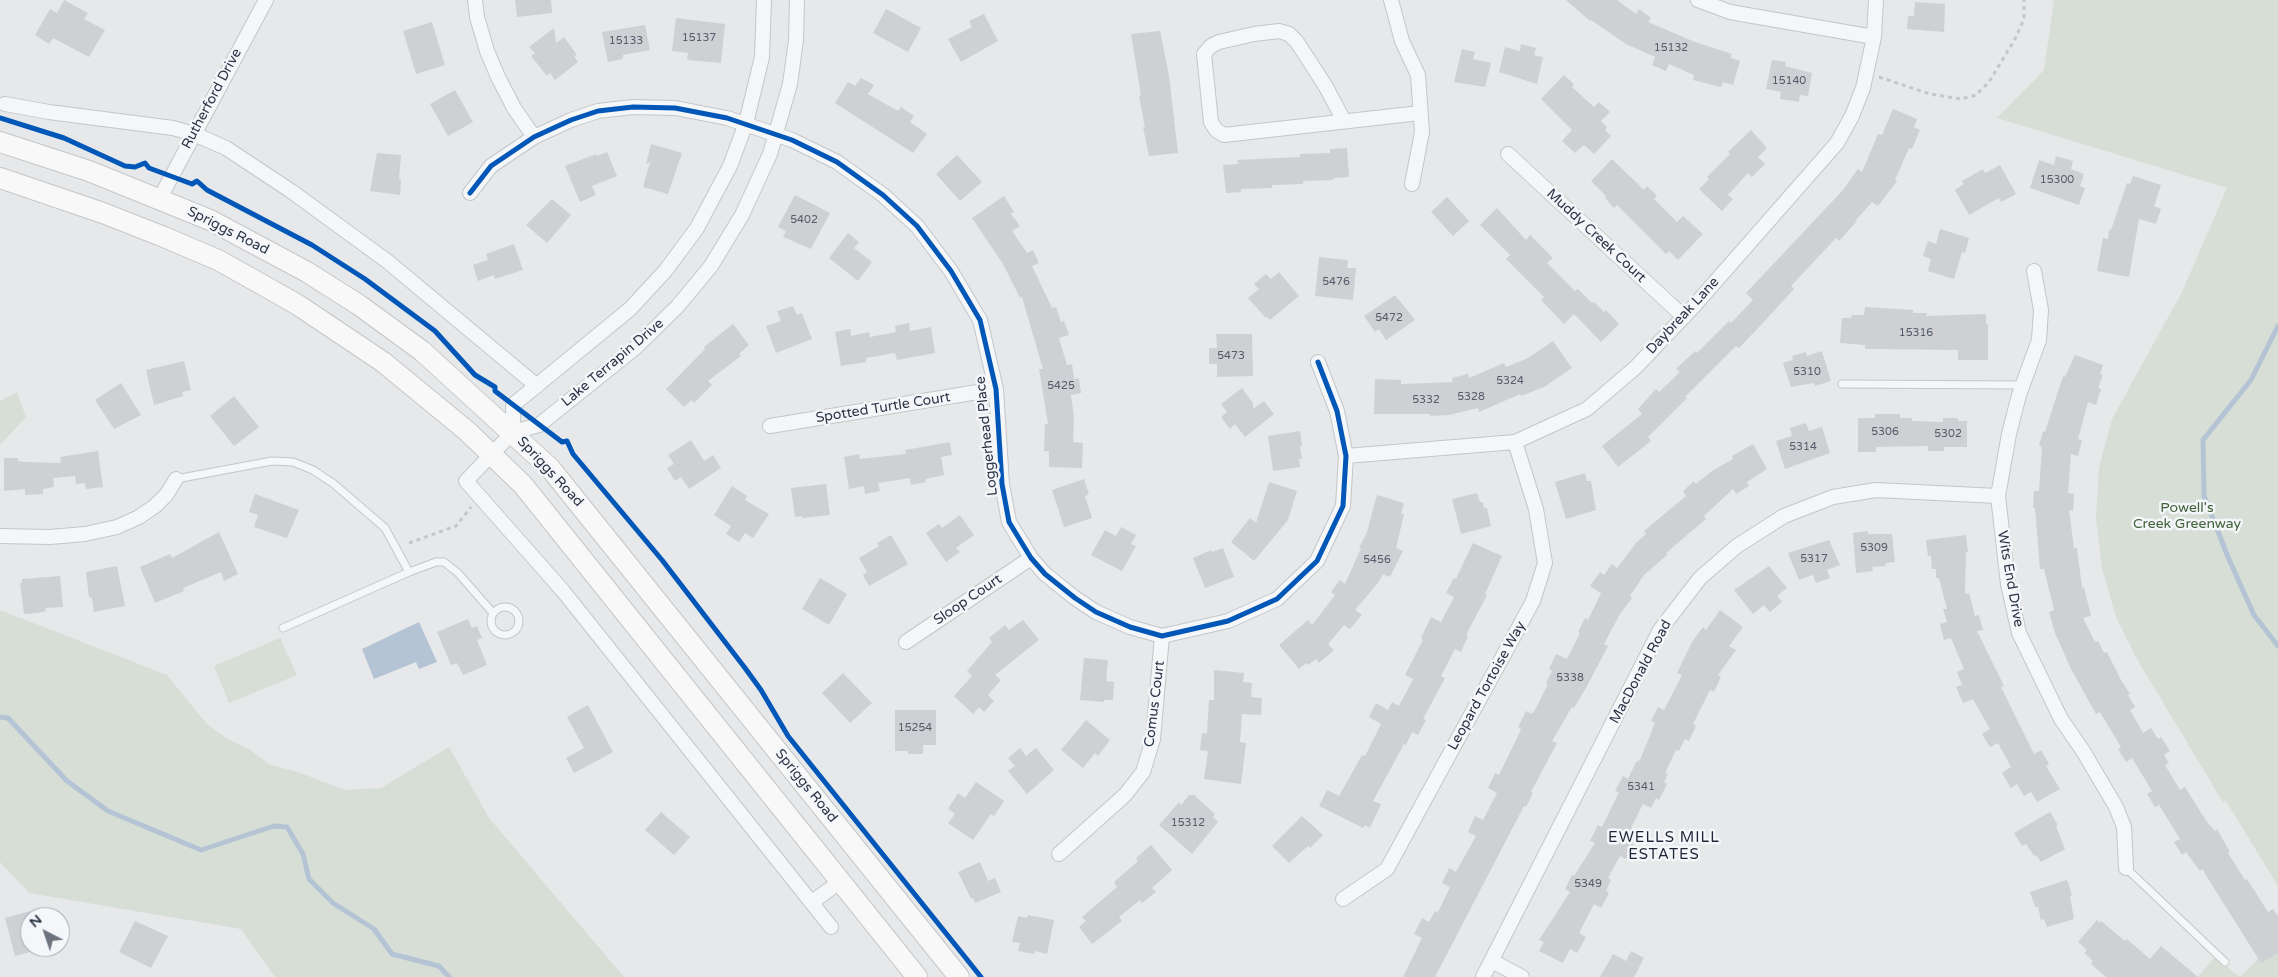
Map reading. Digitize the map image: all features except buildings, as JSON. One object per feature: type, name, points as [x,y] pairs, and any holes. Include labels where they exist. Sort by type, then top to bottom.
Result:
[{"type":"main road","name":"Spriggs Road","points":[[0,142],[89,170],[210,220],[253,242],[359,305],[422,350],[550,468],[959,977]]},
{"type":"main road","points":[[0,178],[103,212],[218,260],[298,305],[383,362],[425,395],[492,455],[523,486],[917,977]]},
{"type":"street","name":"Rutherford Drive","points":[[160,198],[266,0]]},
{"type":"street","points":[[475,0],[484,43],[498,77],[514,108],[534,137]]},
{"type":"street","points":[[764,0],[762,57],[746,123],[730,166],[698,228],[666,270],[630,309],[513,405],[513,432],[466,481],[563,591],[831,927]]},
{"type":"street","name":"Lake Terrapin Drive","points":[[513,432],[539,424],[635,348],[677,307],[730,238],[754,192],[776,134],[793,63],[798,0]]},
{"type":"street","points":[[1390,0],[1402,40],[1418,75],[1420,145],[1412,184]]},
{"type":"street","points":[[1698,0],[1730,12],[1874,37]]},
{"type":"street","name":"Daybreak Lane","points":[[1346,456],[1515,442],[1588,409],[1636,367],[1684,317],[1838,143],[1852,116],[1867,72],[1874,37],[1876,0]]},
{"type":"street","points":[[1344,121],[1326,87],[1297,42],[1289,34],[1278,31],[1219,42],[1211,46],[1204,54],[1211,122],[1216,130],[1224,135],[1420,113]]},
{"type":"street","points":[[5,104],[49,112],[149,124],[194,134],[226,148],[261,170],[379,255],[537,386]]},
{"type":"street","name":"Loggerhead Place","points":[[470,192],[491,166],[534,137],[571,120],[598,111],[632,107],[675,108],[746,123],[776,134],[837,162],[883,195],[917,226],[950,271],[980,320],[996,389],[1002,484],[1009,522],[1031,558],[1052,580],[1074,598],[1096,612],[1130,627],[1162,636],[1228,621],[1277,599],[1317,561],[1343,506],[1346,456],[1337,411],[1318,362]]},
{"type":"street","name":"Muddy Creek Court","points":[[1508,154],[1684,317]]},
{"type":"street","name":"Wits End Drive","points":[[2034,270],[2041,310],[2039,340],[2023,384],[2009,434],[1998,496],[2008,584],[2019,633],[2061,719],[2084,751],[2116,807],[2124,827],[2126,868]]},
{"type":"street","name":"Spotted Turtle Court","points":[[770,426],[996,389]]},
{"type":"street","name":"Leopard Tortoise Way","points":[[1343,899],[1388,869],[1533,602],[1545,563],[1536,509],[1515,442]]},
{"type":"street","points":[[0,536],[50,537],[85,534],[117,527],[139,518],[155,506],[167,494],[176,479]]},
{"type":"street","name":"MacDonald Road","points":[[1483,977],[1660,630],[1700,578],[1737,546],[1784,516],[1833,497],[1876,490],[1998,496]]},
{"type":"street","name":"Sloop Court","points":[[906,642],[1031,558]]},
{"type":"street","name":"Comus Court","points":[[1059,854],[1125,795],[1143,772],[1153,739],[1162,636]]},
{"type":"street","points":[[812,902],[841,881]]},
{"type":"street","points":[[1492,961],[1522,977]]},
{"type":"lane","points":[[1842,384],[2023,384]]},
{"type":"lane","points":[[176,479],[272,461],[303,465],[334,484],[377,519],[393,539],[408,572]]},
{"type":"lane","points":[[283,628],[408,572],[436,562],[444,562],[458,573],[493,613]]},
{"type":"lane","points":[[2126,868],[2225,962]]},
{"type":"path","points":[[1867,72],[1930,94],[1961,99],[1976,95],[1989,82],[2015,40],[2024,19],[2024,0]]},
{"type":"path","points":[[409,543],[460,524],[479,495]]},
{"type":"green space","name":"Powell's Creek Greenway","points":[[2054,0],[2278,0],[2278,886],[2226,801],[2223,802],[2138,661],[2116,617],[2102,568],[2096,519],[2099,468],[2112,419],[2182,292],[2227,188],[1997,118],[2044,70]]},
{"type":"green space","points":[[17,392],[26,417],[0,445],[0,401]]},
{"type":"green space","points":[[0,610],[167,675],[207,724],[226,738],[249,749],[270,765],[298,772],[344,790],[381,788],[449,747],[489,818],[624,977],[275,977],[241,929],[29,893],[0,862]]},
{"type":"green space","points":[[280,638],[297,675],[229,703],[214,666]]},
{"type":"green space","points":[[2278,938],[2278,977],[2240,977]]},
{"type":"green space","points":[[2215,957],[2240,977],[2198,977]]},
{"type":"water","points":[[419,622],[437,662],[419,669],[416,662],[374,679],[362,649]]},
{"type":"waterway","points":[[2278,326],[2251,380],[2203,440],[2204,496],[2228,557],[2254,615],[2278,646]]},
{"type":"waterway","points":[[0,717],[8,718],[67,781],[108,811],[201,850],[274,826],[287,827],[303,854],[309,879],[333,903],[374,929],[392,954],[439,966],[449,977]]},
{"type":"cycle path","points":[[470,193],[491,166],[534,137],[571,120],[598,111],[633,107],[675,108],[727,118],[792,140],[837,162],[883,195],[917,226],[951,271],[980,320],[996,389],[1002,484],[1009,522],[1031,558],[1045,574],[1096,612],[1130,627],[1162,636],[1228,621],[1277,599],[1317,561],[1343,506],[1346,456],[1337,411],[1318,362]]},
{"type":"cycle path","points":[[0,118],[64,138],[125,166],[135,167],[145,163],[149,168],[192,184],[197,181],[207,190],[312,245],[365,279],[435,331],[475,375],[495,387],[495,391],[562,442],[567,441],[573,454],[662,560],[745,668],[761,690],[788,736],[981,977]]},
{"type":"district","name":"EWELLS MILL ESTATES","points":[[1664,846]]}]
